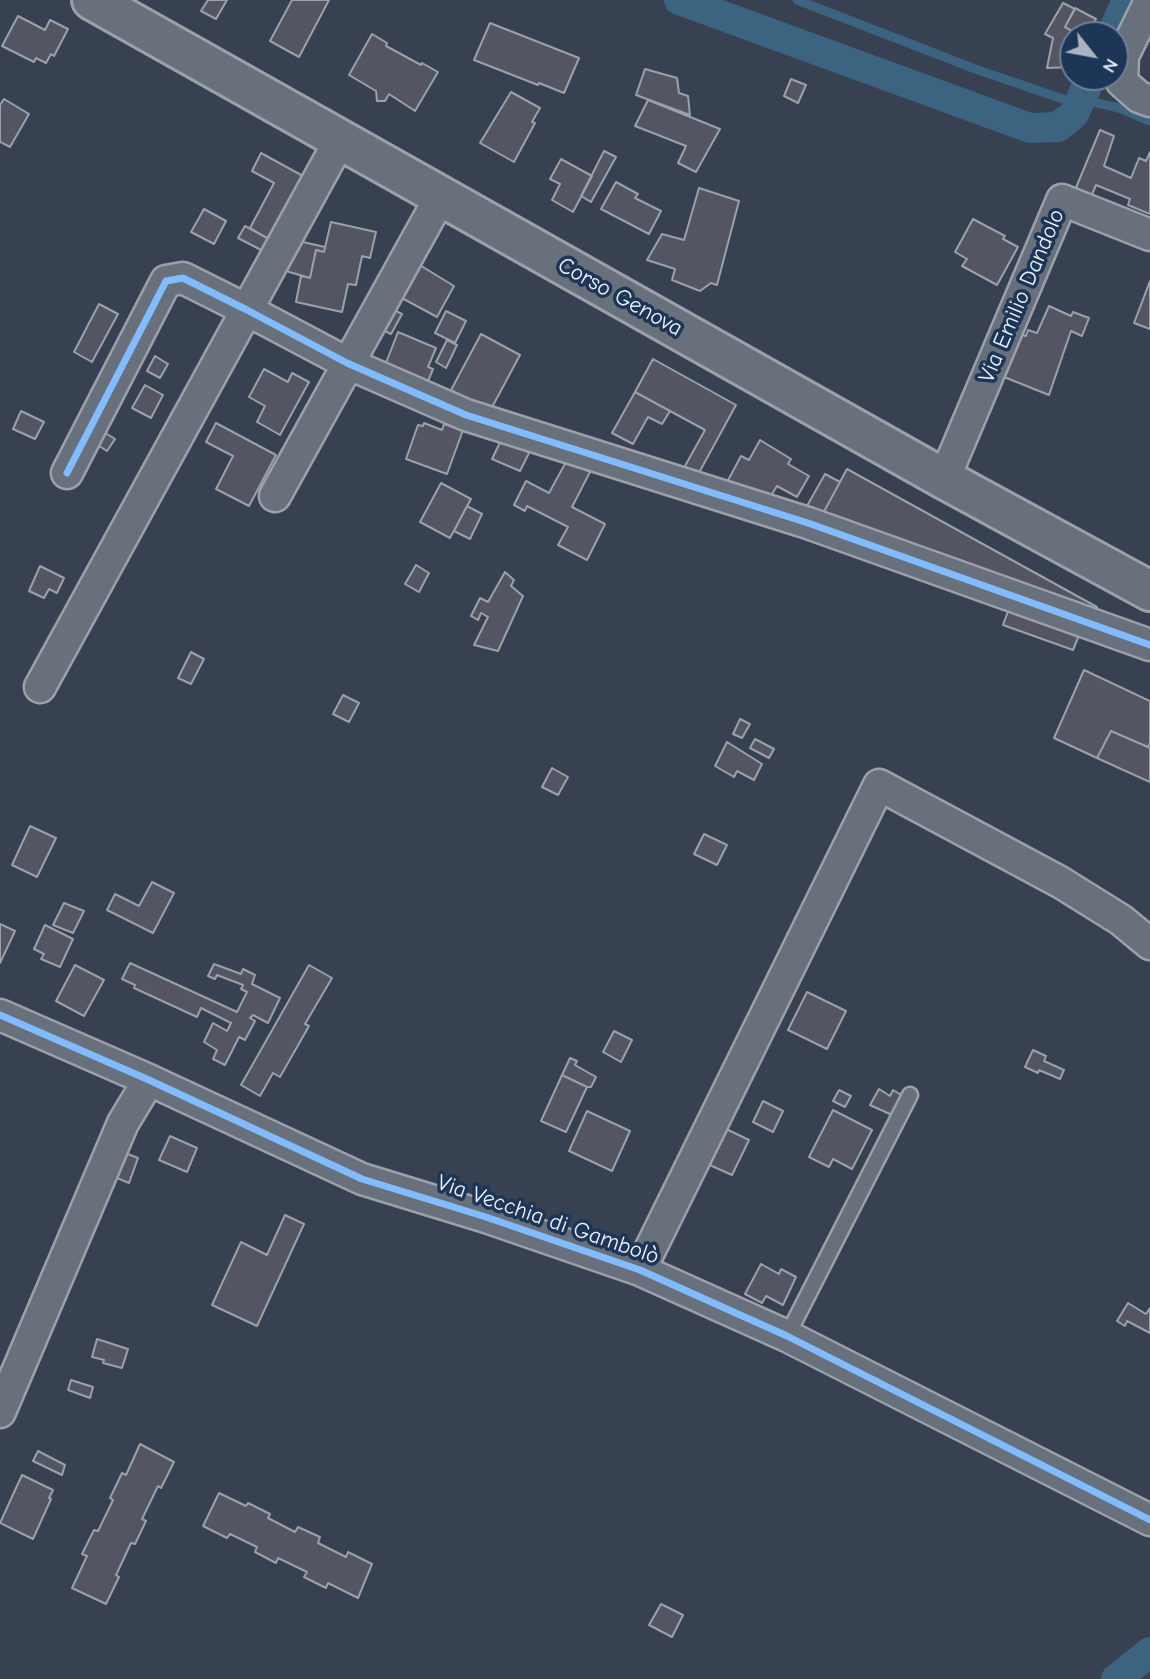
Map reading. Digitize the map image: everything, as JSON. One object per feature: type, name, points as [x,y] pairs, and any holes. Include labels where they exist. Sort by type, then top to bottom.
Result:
[{"type":"main road","name":"Corso Genova","points":[[92,0],[944,479],[1150,591]]},
{"type":"street","points":[[1150,1],[1123,56],[1122,82],[1139,97],[1150,101]]},
{"type":"street","points":[[40,687],[340,140]]},
{"type":"street","points":[[275,496],[441,196]]},
{"type":"street","name":"Via Emilio Dandolo","points":[[944,479],[1062,200],[1150,235]]},
{"type":"street","points":[[67,473],[166,281],[183,278],[347,363],[466,415],[808,523],[1150,645]]},
{"type":"street","points":[[640,1270],[879,785],[1060,881],[1121,920],[1150,944]]},
{"type":"street","name":"Via Vecchia di Gambolò","points":[[0,1014],[362,1179],[486,1217],[640,1270],[787,1336],[1150,1520]]},
{"type":"street","points":[[0,1412],[123,1123],[149,1080]]},
{"type":"lane","points":[[787,1336],[910,1094]]},
{"type":"building","points":[[208,0],[227,0],[216,19],[201,11]]},
{"type":"building","points":[[292,0],[329,0],[299,57],[270,41]]},
{"type":"building","points":[[1063,3],[1075,9],[1068,21],[1059,21],[1059,68],[1047,68],[1053,38],[1045,34]]},
{"type":"building","points":[[1075,8],[1096,19],[1095,21],[1068,21]]},
{"type":"building","points":[[18,16],[45,30],[50,20],[68,29],[54,56],[51,54],[46,63],[36,58],[34,62],[2,46]]},
{"type":"building","points":[[490,23],[579,58],[564,93],[474,60]]},
{"type":"building","points":[[372,34],[387,43],[386,46],[438,72],[415,111],[389,94],[385,101],[377,101],[376,91],[349,75]]},
{"type":"building","points":[[645,69],[677,78],[679,93],[688,96],[690,115],[636,95]]},
{"type":"building","points":[[791,79],[806,85],[798,103],[784,96]]},
{"type":"building","points":[[511,92],[540,108],[514,162],[480,143]]},
{"type":"building","points":[[4,99],[29,114],[10,147],[0,142],[0,105]]},
{"type":"building","points":[[648,100],[720,129],[696,172],[678,163],[686,146],[635,126]]},
{"type":"building","points":[[1100,130],[1114,136],[1104,166],[1131,178],[1139,158],[1146,161],[1150,152],[1150,214],[1128,205],[1130,199],[1096,185],[1091,197],[1075,190]]},
{"type":"building","points":[[604,151],[616,157],[591,202],[581,196]]},
{"type":"building","points":[[261,153],[303,176],[269,239],[250,228],[274,183],[252,171]]},
{"type":"building","points":[[561,159],[592,176],[573,212],[552,200],[560,184],[550,179]]},
{"type":"building","points":[[616,182],[638,194],[635,198],[661,211],[649,234],[601,209]]},
{"type":"building","points":[[699,188],[739,201],[717,285],[711,283],[700,291],[672,280],[675,269],[647,260],[662,234],[684,240]]},
{"type":"building","points":[[204,209],[226,221],[214,244],[191,232]]},
{"type":"building","points":[[973,219],[1005,236],[1003,239],[1018,247],[997,285],[962,266],[967,259],[955,252]]},
{"type":"building","points":[[331,222],[376,232],[370,258],[362,256],[356,285],[348,284],[342,312],[296,302],[301,276],[310,278],[316,250],[324,252]]},
{"type":"building","points":[[245,226],[269,239],[263,251],[238,238]]},
{"type":"building","points":[[294,240],[325,247],[324,252],[316,250],[310,278],[279,269]]},
{"type":"building","points":[[418,264],[454,286],[437,317],[400,297]]},
{"type":"building","points":[[1150,281],[1150,329],[1134,323]]},
{"type":"building","points":[[99,304],[118,314],[92,362],[74,352]]},
{"type":"building","points":[[1049,306],[1071,316],[1073,312],[1089,318],[1082,336],[1071,331],[1049,395],[999,375],[1016,333],[1026,336],[1028,330],[1037,333]]},
{"type":"building","points":[[388,307],[402,314],[391,334],[377,327]]},
{"type":"building","points":[[446,311],[466,321],[455,343],[435,333]]},
{"type":"building","points":[[398,332],[436,348],[428,367],[433,369],[426,386],[384,368]]},
{"type":"building","points":[[481,334],[520,355],[490,411],[451,390]]},
{"type":"building","points":[[447,340],[457,345],[446,368],[436,362]]},
{"type":"building","points":[[155,356],[168,364],[160,378],[147,371]]},
{"type":"building","points":[[653,359],[736,405],[695,480],[680,475],[705,430],[635,392]]},
{"type":"building","points":[[264,369],[288,382],[292,373],[309,382],[280,435],[257,422],[265,406],[249,397]]},
{"type":"building","points":[[145,385],[163,395],[151,418],[132,408]]},
{"type":"building","points":[[635,392],[670,411],[662,424],[648,417],[633,444],[612,433]]},
{"type":"building","points":[[21,411],[44,422],[35,439],[13,429]]},
{"type":"building","points":[[216,423],[276,455],[249,506],[216,489],[233,456],[206,442]]},
{"type":"building","points":[[424,423],[442,430],[444,424],[463,430],[447,474],[406,459],[418,425],[423,426]]},
{"type":"building","points":[[99,429],[115,439],[107,451],[91,441]]},
{"type":"building","points":[[503,436],[532,447],[520,471],[492,459]]},
{"type":"building","points":[[760,440],[791,459],[788,464],[809,476],[797,497],[777,486],[767,502],[725,486],[741,456],[749,460]]},
{"type":"building","points":[[567,460],[590,472],[572,507],[605,524],[587,560],[558,545],[568,527],[527,506],[525,511],[514,505],[526,481],[549,493]]},
{"type":"building","points":[[847,469],[1097,607],[1094,614],[820,519]]},
{"type":"building","points":[[825,474],[840,482],[820,519],[803,513]]},
{"type":"building","points":[[441,483],[471,499],[450,538],[420,522]]},
{"type":"building","points":[[467,506],[482,514],[470,539],[454,531]]},
{"type":"building","points":[[416,565],[429,573],[419,592],[405,584]]},
{"type":"building","points":[[40,566],[64,578],[57,593],[49,589],[44,598],[29,591]]},
{"type":"building","points":[[505,572],[514,580],[511,586],[523,596],[498,651],[474,645],[488,617],[481,613],[478,620],[471,616],[480,598],[488,602]]},
{"type":"building","points":[[1011,603],[1082,628],[1073,650],[1003,625]]},
{"type":"building","points":[[191,652],[204,659],[191,684],[178,678]]},
{"type":"building","points":[[1084,670],[1150,701],[1148,747],[1111,731],[1097,758],[1054,738]]},
{"type":"building","points":[[343,695],[359,703],[349,722],[333,714]]},
{"type":"building","points":[[740,719],[750,724],[742,738],[733,734]]},
{"type":"building","points":[[1111,731],[1150,748],[1150,782],[1097,758]]},
{"type":"building","points":[[755,739],[774,749],[769,758],[750,748]]},
{"type":"building","points":[[727,742],[762,764],[754,780],[737,771],[734,777],[715,766]]},
{"type":"building","points":[[552,768],[568,777],[558,795],[542,787]]},
{"type":"building","points":[[30,826],[56,838],[37,877],[12,865]]},
{"type":"building","points":[[704,834],[727,845],[717,865],[694,854]]},
{"type":"building","points":[[152,882],[174,893],[153,933],[107,910],[115,894],[139,906]]},
{"type":"building","points":[[64,903],[84,911],[73,933],[53,925]]},
{"type":"building","points":[[0,924],[15,931],[0,963]]},
{"type":"building","points":[[45,925],[73,939],[60,967],[41,959],[44,954],[34,949]]},
{"type":"building","points":[[130,963],[237,1012],[247,992],[241,989],[243,985],[217,975],[215,979],[208,976],[214,964],[241,974],[243,969],[255,975],[252,984],[280,998],[268,1023],[253,1015],[250,1018],[255,1021],[245,1040],[239,1037],[225,1065],[213,1059],[217,1050],[204,1042],[213,1023],[227,1031],[231,1023],[201,1008],[197,1017],[134,988],[135,985],[122,979]]},
{"type":"building","points":[[75,965],[104,980],[84,1016],[56,1001]]},
{"type":"building","points":[[309,965],[332,978],[305,1024],[309,1026],[280,1077],[273,1073],[260,1096],[241,1085]]},
{"type":"building","points":[[807,992],[846,1011],[827,1049],[788,1030]]},
{"type":"building","points":[[614,1031],[632,1040],[621,1062],[603,1052]]},
{"type":"building","points":[[1033,1050],[1046,1056],[1044,1061],[1064,1070],[1060,1079],[1025,1067]]},
{"type":"building","points":[[570,1058],[577,1061],[575,1065],[596,1077],[591,1087],[562,1075]]},
{"type":"building","points":[[562,1075],[587,1087],[566,1132],[541,1121]]},
{"type":"building","points":[[879,1089],[890,1096],[893,1090],[903,1096],[892,1115],[870,1105]]},
{"type":"building","points":[[839,1090],[851,1096],[845,1107],[833,1101]]},
{"type":"building","points":[[763,1101],[783,1111],[773,1132],[753,1122]]},
{"type":"building","points":[[833,1110],[872,1130],[852,1169],[833,1159],[829,1167],[809,1157]]},
{"type":"building","points":[[587,1111],[630,1131],[612,1171],[569,1151]]},
{"type":"building","points":[[720,1126],[749,1140],[732,1175],[703,1162]]},
{"type":"building","points":[[170,1136],[197,1148],[187,1172],[159,1160]]},
{"type":"building","points":[[125,1153],[138,1158],[129,1183],[117,1178]]},
{"type":"building","points":[[285,1215],[304,1224],[257,1326],[212,1305],[241,1242],[267,1255]]},
{"type":"building","points":[[761,1264],[779,1274],[781,1269],[796,1277],[783,1305],[766,1296],[762,1303],[745,1294]]},
{"type":"building","points":[[1128,1303],[1146,1314],[1150,1308],[1150,1333],[1127,1321],[1125,1326],[1117,1321]]},
{"type":"building","points":[[97,1339],[128,1349],[122,1368],[92,1357]]},
{"type":"building","points":[[71,1380],[93,1387],[90,1398],[68,1390]]},
{"type":"building","points":[[140,1444],[174,1462],[161,1488],[158,1486],[142,1519],[146,1521],[135,1544],[131,1543],[106,1604],[72,1588],[87,1556],[82,1554],[94,1530],[98,1531],[122,1473],[126,1475]]},
{"type":"building","points":[[38,1451],[65,1465],[62,1475],[33,1461]]},
{"type":"building","points":[[22,1475],[53,1490],[33,1539],[0,1523]]},
{"type":"building","points":[[219,1493],[270,1514],[268,1518],[295,1532],[298,1527],[320,1537],[318,1543],[346,1557],[348,1552],[372,1564],[358,1598],[328,1583],[326,1588],[304,1577],[307,1572],[278,1558],[276,1563],[255,1552],[257,1547],[230,1534],[227,1538],[203,1526]]},
{"type":"building","points":[[661,1604],[683,1615],[672,1637],[649,1625]]},
{"type":"waterway","points":[[679,0],[1030,128],[1058,127],[1074,114],[1085,91]]},
{"type":"waterway","points":[[797,0],[978,70],[1063,99]]},
{"type":"waterway","points":[[1117,21],[1127,0]]},
{"type":"waterway","points":[[1089,101],[1119,108],[1150,121]]},
{"type":"waterway","points":[[1116,1679],[1150,1652]]},
{"type":"cycle path","points":[[67,473],[166,281],[183,278],[347,363],[466,415],[808,523],[1150,645]]},
{"type":"cycle path","points":[[0,1015],[149,1080],[362,1179],[486,1217],[640,1270],[787,1336],[1150,1520]]}]
